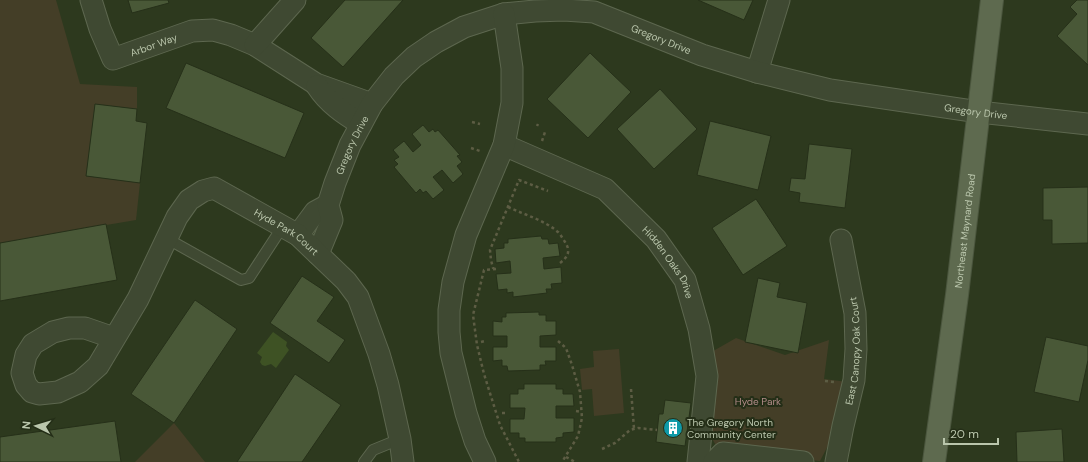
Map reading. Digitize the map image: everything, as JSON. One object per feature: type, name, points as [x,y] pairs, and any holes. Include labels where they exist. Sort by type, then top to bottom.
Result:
[{"type":"main road","name":"Northeast Maynard Road","points":[[934,462],[957,294],[992,0]]},
{"type":"street","name":"Arbor Way","points":[[91,0],[100,29],[113,59],[192,31],[213,30],[231,35],[254,45]]},
{"type":"street","points":[[296,0],[254,45],[316,84],[372,104]]},
{"type":"street","points":[[757,72],[779,0]]},
{"type":"street","name":"Gregory Drive","points":[[318,254],[332,220],[328,205],[335,183],[350,145],[372,104],[394,76],[414,57],[436,42],[464,27],[504,14],[535,10],[594,12],[702,55],[757,72],[830,90],[979,112],[1088,124]]},
{"type":"street","points":[[485,462],[475,441],[466,413],[453,360],[449,332],[449,310],[453,282],[466,235],[504,145],[512,96],[512,68],[504,14]]},
{"type":"street","points":[[316,84],[324,97],[347,116],[361,124]]},
{"type":"street","name":"Hidden Oaks Drive","points":[[504,145],[605,189],[656,239],[685,280],[700,329],[707,376],[707,461]]},
{"type":"street","name":"Hyde Park Court","points":[[114,338],[138,299],[177,217],[189,200],[202,191],[214,188],[291,231],[346,281],[358,297],[379,354],[388,385],[400,439],[403,462]]},
{"type":"street","points":[[291,231],[315,212],[328,205]]},
{"type":"street","name":"East Canopy Oak Court","points":[[836,462],[854,380],[856,349],[855,313],[841,240]]},
{"type":"street","points":[[707,461],[722,452],[803,462]]},
{"type":"lane","points":[[166,238],[241,280],[249,278],[291,231]]},
{"type":"lane","points":[[364,462],[373,450],[400,439]]},
{"type":"path","points":[[472,122],[480,124]]},
{"type":"path","points":[[518,462],[500,425],[484,374],[476,342],[473,315],[484,270],[496,269],[493,268],[490,250],[519,180],[548,191]]},
{"type":"path","points":[[508,207],[535,219],[559,233],[568,247],[569,254],[566,259],[560,263]]},
{"type":"path","points":[[481,342],[485,341]]},
{"type":"path","points":[[558,341],[566,348],[572,365],[580,392],[582,418],[578,436],[562,462]]},
{"type":"path","points":[[631,389],[634,429]]},
{"type":"path","points":[[576,411],[581,412]]},
{"type":"path","points":[[502,414],[506,413]]},
{"type":"path","points":[[602,449],[615,443],[630,430],[638,428],[657,430]]},
{"type":"path","points":[[566,457],[575,462]]},
{"type":"green space","points":[[0,0],[56,0],[80,84],[137,87],[137,109],[95,104],[86,176],[140,183],[136,220],[0,243]]},
{"type":"green space","name":"Hyde Park","points":[[736,338],[785,355],[829,340],[824,379],[848,382],[833,436],[820,461],[718,449],[706,428],[708,354]]},
{"type":"green space","points":[[619,349],[624,413],[594,416],[592,389],[582,390],[580,369],[594,367],[593,351]]},
{"type":"green space","points":[[174,423],[205,462],[135,462]]},
{"type":"shaded area","points":[[273,332],[287,342],[286,346],[289,350],[276,368],[271,364],[265,366],[262,365],[260,362],[262,357],[257,353]]},
{"type":"building","points":[[128,0],[168,0],[169,3],[132,13]]},
{"type":"building","points":[[345,0],[403,0],[343,67],[311,38]]},
{"type":"building","points":[[698,0],[753,0],[744,20]]},
{"type":"building","points":[[1077,0],[1088,0],[1088,65],[1057,36],[1077,14],[1070,7]]},
{"type":"building","points":[[590,53],[631,92],[588,138],[547,99]]},
{"type":"building","points":[[186,63],[304,113],[285,158],[166,108]]},
{"type":"building","points":[[660,89],[697,129],[654,169],[617,129]]},
{"type":"building","points":[[95,104],[137,109],[136,121],[147,123],[140,183],[86,176]]},
{"type":"building","points":[[710,121],[771,136],[758,190],[697,175]]},
{"type":"building","points":[[423,125],[429,132],[433,129],[435,132],[438,130],[460,155],[457,156],[462,162],[457,166],[463,174],[453,183],[442,170],[433,177],[444,190],[433,199],[426,191],[423,193],[420,189],[416,193],[394,167],[398,164],[394,160],[399,157],[393,150],[404,141],[413,152],[421,145],[412,134]]},
{"type":"building","points":[[809,144],[852,149],[845,208],[799,202],[800,193],[789,191],[791,178],[805,179]]},
{"type":"building","points":[[1088,187],[1088,243],[1052,244],[1052,220],[1043,220],[1043,188]]},
{"type":"building","points":[[756,199],[787,246],[743,275],[712,228]]},
{"type":"building","points":[[106,224],[117,280],[0,301],[0,243]]},
{"type":"building","points":[[541,236],[542,239],[548,239],[549,244],[558,243],[560,256],[543,258],[544,269],[561,267],[562,283],[551,284],[552,289],[546,289],[547,293],[513,297],[513,292],[507,293],[507,289],[498,290],[496,274],[511,273],[510,261],[496,263],[495,249],[504,248],[504,243],[508,243],[508,239]]},
{"type":"building","points":[[302,276],[334,297],[317,321],[345,340],[329,363],[270,323]]},
{"type":"building","points":[[758,278],[780,283],[777,297],[807,303],[798,353],[745,342]]},
{"type":"building","points":[[195,300],[237,329],[174,423],[131,394]]},
{"type":"building","points":[[539,312],[539,315],[546,315],[546,321],[556,321],[556,335],[540,336],[540,347],[556,347],[556,361],[545,361],[546,365],[540,365],[540,370],[508,371],[507,366],[502,366],[502,360],[493,361],[493,347],[507,347],[507,336],[493,336],[493,321],[502,322],[502,317],[506,317],[506,313]]},
{"type":"building","points":[[1046,337],[1088,346],[1088,360],[1079,402],[1034,392]]},
{"type":"building","points":[[295,374],[341,405],[302,462],[237,462]]},
{"type":"building","points":[[524,384],[556,384],[556,389],[563,389],[563,394],[573,394],[574,406],[556,406],[556,418],[574,418],[574,432],[563,433],[563,437],[556,438],[556,442],[525,442],[525,438],[519,438],[519,433],[510,433],[510,419],[524,419],[525,408],[510,408],[510,394],[518,394],[518,389],[524,389]]},
{"type":"building","name":"The Gregory North Community Center","points":[[665,400],[691,403],[685,446],[656,442],[659,414],[663,414]]},
{"type":"building","points":[[115,421],[121,462],[0,462],[0,437]]},
{"type":"building","points":[[1062,429],[1064,462],[1017,462],[1016,432]]},
{"type":"place","name":"The Gregory North Community Center","points":[[673,428]]}]
